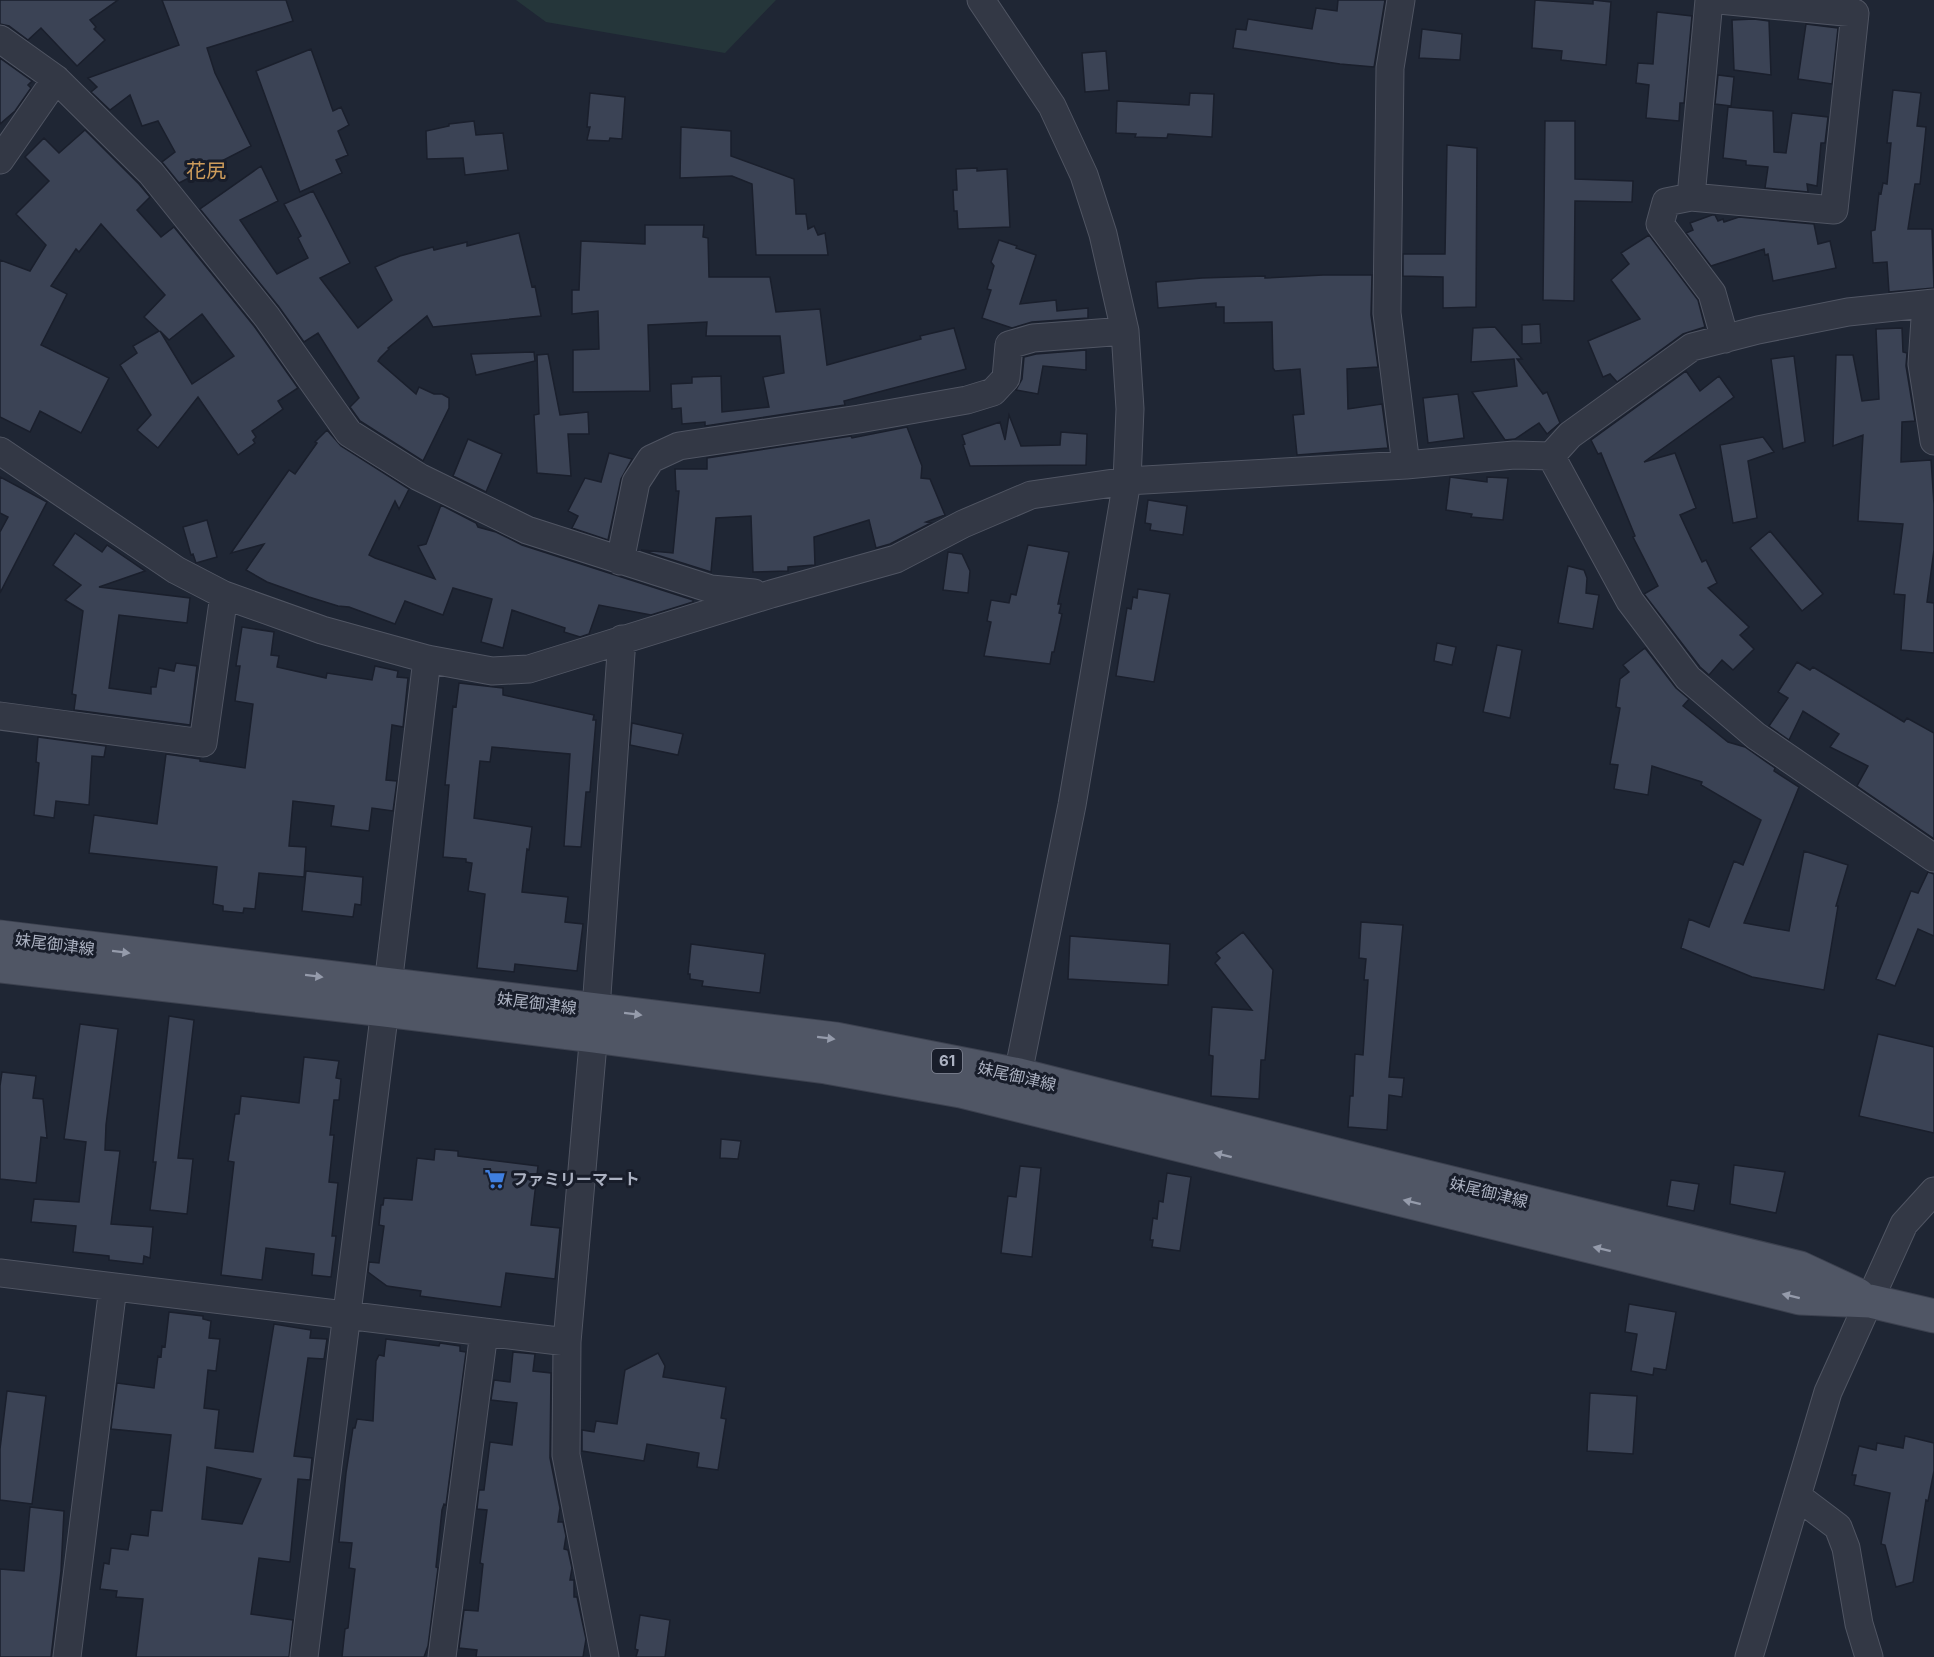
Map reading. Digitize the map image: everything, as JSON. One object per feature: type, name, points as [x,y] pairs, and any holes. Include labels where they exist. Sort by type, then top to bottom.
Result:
[{"type":"main road","name":"妹尾御津線","points":[[0,937],[386,998]]},
{"type":"main road","name":"妹尾御津線","points":[[0,966],[386,998],[594,1023],[962,1091],[1016,1089],[1800,1298],[1870,1301],[1934,1316]]},
{"type":"street","points":[[981,0],[1052,106],[1084,175],[1103,234],[1125,331],[1130,410],[1127,481],[1072,806],[1016,1089]]},
{"type":"street","points":[[1401,0],[1390,68],[1387,313],[1406,465]]},
{"type":"street","points":[[1691,196],[1709,0]]},
{"type":"street","points":[[1719,0],[1860,7],[1834,210],[1691,196],[1666,202],[1660,224],[1712,293],[1725,339]]},
{"type":"street","points":[[0,39],[56,79],[151,173],[267,317],[349,433],[419,477],[527,530],[711,589],[771,594]]},
{"type":"street","points":[[0,160],[56,79]]},
{"type":"street","points":[[0,451],[176,570],[224,595],[322,630],[427,659],[492,671],[529,669],[771,594],[896,559],[963,524],[1030,495],[1127,481],[1406,465],[1514,455],[1551,456],[1570,435],[1692,347],[1758,330],[1848,312],[1930,303],[1922,364],[1931,404],[1934,441]]},
{"type":"street","points":[[620,561],[636,482],[651,459],[679,446],[967,400],[993,392],[1006,378],[1009,345],[1033,338],[1125,331]]},
{"type":"street","points":[[1551,456],[1630,601],[1688,678],[1756,736],[1934,858]]},
{"type":"street","points":[[0,716],[203,743],[224,595]]},
{"type":"street","points":[[605,1657],[566,1455],[567,1342],[594,1023],[622,639]]},
{"type":"street","points":[[304,1657],[427,659]]},
{"type":"street","points":[[1749,1657],[1828,1392],[1904,1224],[1934,1191]]},
{"type":"street","points":[[0,1274],[567,1342]]},
{"type":"street","points":[[67,1657],[113,1287]]},
{"type":"street","points":[[442,1657],[484,1332]]},
{"type":"street","points":[[1797,1496],[1838,1527],[1846,1548],[1859,1624],[1869,1657]]},
{"type":"shaded area","points":[[516,0],[776,0],[725,53],[546,22]]},
{"type":"building","points":[[0,0],[118,0],[90,20],[96,27],[94,29],[105,40],[77,66],[41,28],[28,40],[9,26],[0,24]]},
{"type":"building","points":[[162,0],[286,0],[293,21],[207,48],[215,73],[251,146],[179,183],[162,162],[175,152],[158,121],[142,126],[130,95],[110,110],[91,92],[97,87],[88,78],[179,45]]},
{"type":"building","points":[[1338,0],[1385,0],[1374,67],[1233,48],[1236,29],[1246,30],[1248,19],[1312,29],[1316,8],[1337,11]]},
{"type":"building","points":[[1535,0],[1593,4],[1593,0],[1611,2],[1606,65],[1561,60],[1562,51],[1532,48]]},
{"type":"building","points":[[1657,12],[1692,16],[1684,103],[1680,103],[1679,121],[1646,118],[1649,85],[1636,83],[1638,63],[1653,64]]},
{"type":"building","points":[[1732,20],[1769,21],[1771,75],[1734,70]]},
{"type":"building","points":[[1806,24],[1838,28],[1832,84],[1798,79]]},
{"type":"building","points":[[1422,29],[1462,34],[1460,60],[1419,58]]},
{"type":"building","points":[[311,49],[333,111],[341,107],[349,125],[338,131],[348,155],[336,160],[342,173],[300,192],[256,71]]},
{"type":"building","points":[[1106,51],[1109,90],[1085,92],[1082,53]]},
{"type":"building","points":[[0,58],[32,81],[28,85],[31,88],[15,111],[0,124]]},
{"type":"building","points":[[1718,75],[1734,77],[1731,106],[1715,104]]},
{"type":"building","points":[[1893,90],[1921,93],[1917,126],[1926,127],[1925,138],[1920,184],[1915,184],[1908,229],[1932,229],[1934,288],[1889,292],[1887,262],[1873,263],[1871,231],[1875,230],[1879,193],[1881,194],[1883,183],[1887,184],[1891,143],[1887,143]]},
{"type":"building","points":[[590,93],[625,97],[622,139],[587,140],[590,127],[587,127]]},
{"type":"building","points":[[1190,93],[1214,94],[1212,137],[1168,134],[1167,138],[1135,137],[1136,134],[1116,133],[1117,101],[1189,105]]},
{"type":"building","points":[[1728,107],[1773,111],[1774,152],[1786,153],[1792,113],[1828,117],[1825,143],[1821,143],[1817,186],[1807,184],[1808,192],[1765,188],[1768,167],[1746,165],[1746,161],[1723,158]]},
{"type":"building","points":[[474,121],[476,135],[503,133],[508,170],[465,175],[463,158],[427,159],[426,131],[449,126],[449,124]]},
{"type":"building","points":[[1545,121],[1575,121],[1575,179],[1633,181],[1632,202],[1575,201],[1574,301],[1543,300]]},
{"type":"building","points":[[681,127],[731,131],[731,156],[794,179],[796,214],[806,214],[808,229],[814,226],[818,235],[825,233],[828,255],[756,255],[752,184],[732,176],[680,178]]},
{"type":"building","points":[[85,130],[150,197],[137,210],[161,237],[174,227],[254,326],[298,388],[278,401],[283,409],[252,431],[256,437],[253,440],[255,443],[238,455],[198,397],[158,448],[137,430],[151,415],[120,365],[137,353],[133,346],[159,331],[144,317],[165,295],[101,224],[79,252],[76,249],[51,286],[67,294],[41,345],[109,378],[81,433],[40,411],[30,432],[0,417],[0,260],[30,271],[46,245],[16,214],[49,181],[25,157],[44,138],[59,153]],"holes":[[[202,314],[234,356],[192,384],[160,331],[169,340]]]},
{"type":"building","points":[[1447,145],[1477,148],[1476,307],[1443,308],[1443,277],[1403,276],[1403,254],[1445,254]]},
{"type":"building","points":[[261,166],[278,201],[240,220],[277,274],[308,258],[298,238],[301,236],[284,204],[313,191],[350,263],[320,278],[358,328],[392,300],[375,267],[400,256],[433,247],[434,250],[467,242],[467,246],[519,233],[532,287],[535,286],[541,316],[433,327],[427,316],[388,348],[378,361],[416,394],[419,387],[449,398],[449,408],[423,461],[360,421],[350,407],[359,398],[318,333],[304,342],[279,307],[200,209]]},
{"type":"building","points":[[977,168],[977,171],[1007,169],[1010,227],[958,229],[953,190],[957,190],[956,169]]},
{"type":"building","points":[[1715,215],[1718,221],[1723,219],[1724,222],[1739,217],[1814,224],[1818,244],[1830,241],[1836,268],[1773,281],[1768,254],[1765,255],[1764,249],[1711,266],[1686,233],[1693,230],[1690,223]]},
{"type":"building","points":[[645,225],[704,225],[703,237],[708,238],[709,277],[770,277],[776,312],[820,309],[827,365],[921,339],[920,336],[954,328],[966,369],[844,401],[845,405],[705,426],[705,422],[682,424],[681,408],[672,409],[671,384],[692,383],[692,377],[721,376],[722,412],[769,407],[763,377],[784,373],[780,336],[706,336],[707,322],[648,325],[650,391],[573,392],[573,350],[599,349],[598,311],[572,314],[572,290],[579,290],[581,241],[645,244]]},
{"type":"building","points":[[1649,235],[1698,300],[1705,327],[1683,334],[1617,382],[1610,374],[1603,377],[1588,341],[1640,319],[1611,280],[1629,264],[1621,253]]},
{"type":"building","points":[[999,240],[1036,255],[1020,304],[1056,300],[1057,311],[1088,308],[1088,318],[1032,322],[1012,328],[982,318],[991,290],[987,289],[994,266],[991,262]]},
{"type":"building","points":[[1372,275],[1371,315],[1378,367],[1347,369],[1348,409],[1382,404],[1388,448],[1297,455],[1293,415],[1304,414],[1300,369],[1275,371],[1273,368],[1272,322],[1224,323],[1224,307],[1216,307],[1216,303],[1158,308],[1156,282],[1202,278]]},
{"type":"building","points":[[1540,324],[1541,343],[1522,344],[1522,325]]},
{"type":"building","points":[[1495,327],[1522,359],[1517,359],[1543,394],[1547,392],[1560,423],[1547,434],[1539,423],[1515,439],[1505,440],[1472,392],[1517,386],[1514,359],[1471,362],[1473,328]]},
{"type":"building","points":[[1902,328],[1903,352],[1907,353],[1906,366],[1915,421],[1902,422],[1901,462],[1931,460],[1934,550],[1927,602],[1934,603],[1934,653],[1901,650],[1905,595],[1894,594],[1903,524],[1858,521],[1863,435],[1833,446],[1836,355],[1853,355],[1862,401],[1879,399],[1876,329]]},
{"type":"building","points":[[1086,350],[1086,370],[1043,366],[1038,394],[1016,390],[1022,379],[1024,357]]},
{"type":"building","points":[[534,352],[535,361],[476,375],[471,354]]},
{"type":"building","points":[[548,354],[560,415],[588,412],[589,434],[568,434],[571,476],[537,473],[534,415],[539,414],[537,355]]},
{"type":"building","points":[[1794,356],[1805,442],[1783,449],[1771,359]]},
{"type":"building","points":[[1686,371],[1700,391],[1719,376],[1734,397],[1644,462],[1675,453],[1696,508],[1680,515],[1702,562],[1706,560],[1717,583],[1708,588],[1749,627],[1740,635],[1754,649],[1733,670],[1722,660],[1709,675],[1700,667],[1644,594],[1658,586],[1633,537],[1635,536],[1601,453],[1598,454],[1591,440]]},
{"type":"building","points":[[1458,394],[1464,438],[1428,443],[1423,398]]},
{"type":"building","points":[[1009,415],[1021,446],[1060,445],[1061,432],[1087,434],[1086,465],[970,466],[962,435],[1000,422],[1005,440]]},
{"type":"building","points":[[907,427],[922,466],[921,478],[930,479],[945,515],[926,522],[931,523],[890,544],[876,548],[869,520],[814,537],[815,565],[788,567],[788,571],[753,572],[751,516],[716,518],[711,572],[641,550],[673,553],[679,491],[676,491],[675,469],[707,469],[707,458],[851,436],[852,438]]},
{"type":"building","points":[[327,430],[341,446],[409,489],[399,509],[395,501],[369,555],[375,558],[435,579],[418,546],[426,544],[441,505],[476,523],[478,527],[496,532],[522,545],[693,600],[693,602],[651,615],[599,605],[589,634],[580,637],[564,632],[565,628],[512,610],[503,648],[481,642],[492,599],[453,588],[443,615],[405,601],[395,624],[349,607],[338,606],[267,582],[246,570],[264,544],[231,553],[289,470],[295,474],[317,443],[315,442]]},
{"type":"building","points":[[1763,437],[1774,452],[1748,461],[1757,518],[1733,523],[1720,445]]},
{"type":"building","points":[[468,439],[502,454],[486,492],[453,476]]},
{"type":"building","points":[[609,453],[632,459],[621,479],[608,540],[572,528],[578,516],[568,511],[585,478],[601,482]]},
{"type":"building","points":[[0,477],[47,502],[0,593],[0,532],[8,517],[0,513]]},
{"type":"building","points":[[1450,477],[1487,482],[1487,477],[1508,478],[1503,520],[1471,517],[1472,514],[1446,510]]},
{"type":"building","points":[[1148,500],[1187,506],[1183,535],[1150,530],[1151,524],[1145,523]]},
{"type":"building","points":[[207,520],[217,557],[196,563],[193,554],[191,555],[183,527]]},
{"type":"building","points":[[1770,531],[1823,594],[1802,611],[1750,548]]},
{"type":"building","points":[[75,533],[102,552],[107,545],[145,571],[99,587],[190,598],[187,623],[119,615],[109,688],[151,694],[151,687],[156,687],[159,668],[174,671],[176,663],[197,666],[190,725],[74,710],[76,695],[72,694],[83,611],[65,600],[81,585],[53,565]]},
{"type":"building","points":[[1028,545],[1069,552],[1058,604],[1061,604],[1059,613],[1062,614],[1050,664],[984,656],[991,622],[987,621],[991,600],[1009,603],[1011,594],[1016,595]]},
{"type":"building","points":[[948,552],[962,554],[970,571],[968,593],[943,590]]},
{"type":"building","points":[[1568,566],[1584,570],[1587,578],[1586,593],[1599,595],[1593,629],[1558,623]]},
{"type":"building","points":[[1138,589],[1170,594],[1154,682],[1116,676],[1127,608],[1131,609],[1133,597],[1137,598]]},
{"type":"building","points":[[242,627],[274,632],[271,655],[279,656],[277,667],[326,678],[327,673],[372,680],[375,666],[398,671],[397,677],[408,678],[403,727],[392,725],[386,780],[397,781],[393,811],[372,808],[369,831],[331,826],[334,806],[293,801],[289,846],[306,847],[304,877],[259,873],[255,909],[244,908],[243,913],[223,911],[223,906],[213,904],[217,867],[89,853],[94,815],[157,824],[166,754],[245,768],[253,704],[235,701],[240,666],[236,666]]},
{"type":"building","points":[[1437,643],[1456,647],[1452,665],[1434,661]]},
{"type":"building","points":[[1497,645],[1522,650],[1510,718],[1483,712]]},
{"type":"building","points":[[1645,648],[1676,688],[1689,699],[1683,706],[1728,742],[1745,747],[1775,768],[1774,771],[1799,787],[1744,923],[1789,931],[1804,851],[1848,865],[1836,906],[1838,906],[1824,990],[1752,977],[1681,948],[1689,919],[1709,927],[1734,861],[1743,865],[1761,820],[1701,785],[1702,782],[1652,766],[1648,795],[1614,789],[1618,765],[1610,764],[1620,708],[1616,707],[1620,679],[1629,672],[1623,665]]},
{"type":"building","points":[[1797,662],[1810,670],[1813,667],[1904,722],[1907,718],[1934,733],[1934,839],[1857,786],[1868,766],[1830,747],[1839,734],[1803,711],[1789,740],[1769,726],[1788,698],[1778,692]]},
{"type":"building","points":[[459,683],[503,688],[503,695],[594,715],[593,720],[596,720],[590,792],[586,792],[581,847],[564,846],[570,754],[492,747],[490,762],[480,761],[474,818],[532,827],[522,892],[568,897],[565,922],[583,924],[577,971],[515,964],[514,972],[477,968],[485,894],[468,891],[472,863],[466,862],[466,859],[443,857],[449,785],[445,785],[453,706],[456,707]]},
{"type":"building","points":[[632,723],[683,734],[678,755],[630,745]]},
{"type":"building","points":[[38,737],[106,746],[104,757],[92,756],[89,805],[56,801],[54,818],[34,815],[39,763],[36,762]]},
{"type":"building","points":[[306,871],[363,877],[361,905],[355,904],[353,917],[302,911]]},
{"type":"building","points":[[1928,872],[1934,874],[1934,936],[1918,929],[1895,986],[1876,979],[1911,891],[1918,893]]},
{"type":"building","points":[[1361,922],[1403,925],[1389,1077],[1404,1078],[1402,1097],[1389,1095],[1387,1130],[1348,1127],[1350,1096],[1353,1096],[1355,1054],[1363,1055],[1368,980],[1364,980],[1366,959],[1359,958]]},
{"type":"building","points":[[1243,932],[1273,970],[1265,1060],[1261,1060],[1259,1099],[1211,1096],[1213,1056],[1209,1055],[1212,1007],[1252,1010],[1215,963],[1220,958],[1216,953]]},
{"type":"building","points":[[1070,936],[1170,944],[1168,985],[1068,979]]},
{"type":"building","points":[[691,944],[765,954],[760,993],[702,986],[703,981],[690,979],[690,974],[688,974]]},
{"type":"building","points":[[169,1016],[194,1020],[178,1158],[193,1159],[187,1214],[150,1210]]},
{"type":"building","points":[[80,1024],[118,1029],[105,1150],[120,1151],[111,1224],[153,1227],[150,1258],[144,1256],[143,1264],[109,1260],[109,1256],[73,1252],[76,1226],[31,1222],[34,1199],[79,1202],[86,1142],[64,1139]]},
{"type":"building","points":[[1878,1034],[1934,1047],[1934,1133],[1859,1116]]},
{"type":"building","points":[[304,1057],[339,1061],[336,1078],[341,1079],[339,1100],[334,1100],[330,1135],[334,1135],[329,1182],[338,1183],[332,1236],[336,1236],[331,1277],[312,1275],[314,1254],[266,1248],[262,1280],[221,1275],[234,1162],[228,1161],[235,1114],[239,1114],[241,1096],[299,1103]]},
{"type":"building","points":[[2,1072],[36,1076],[33,1098],[43,1099],[47,1138],[41,1137],[36,1183],[0,1179]]},
{"type":"building","points":[[721,1139],[741,1141],[738,1159],[720,1158]]},
{"type":"building","points":[[435,1149],[458,1151],[458,1156],[538,1166],[531,1225],[560,1228],[555,1279],[506,1273],[501,1307],[420,1296],[421,1291],[387,1286],[368,1272],[369,1262],[379,1263],[384,1226],[379,1225],[384,1198],[412,1200],[417,1158],[434,1160]]},
{"type":"building","points":[[1734,1165],[1785,1172],[1776,1213],[1730,1204]]},
{"type":"building","points":[[1020,1166],[1041,1168],[1032,1257],[1001,1253],[1008,1196],[1016,1197]]},
{"type":"building","points":[[1167,1173],[1191,1177],[1180,1251],[1152,1247],[1153,1240],[1150,1240],[1153,1218],[1157,1219],[1159,1201],[1163,1202]]},
{"type":"building","points":[[1671,1180],[1699,1184],[1694,1211],[1667,1206]]},
{"type":"building","points":[[1629,1304],[1676,1312],[1666,1370],[1654,1368],[1653,1375],[1631,1371],[1637,1334],[1625,1332]]},
{"type":"building","points":[[169,1312],[203,1316],[203,1319],[211,1321],[209,1338],[220,1339],[216,1371],[208,1370],[204,1408],[219,1410],[215,1448],[253,1452],[274,1324],[311,1330],[310,1338],[327,1339],[324,1359],[308,1358],[294,1456],[312,1458],[310,1480],[298,1479],[290,1562],[259,1558],[251,1614],[293,1620],[289,1657],[136,1657],[143,1599],[116,1597],[117,1591],[100,1589],[104,1563],[109,1564],[111,1548],[128,1550],[131,1534],[148,1536],[151,1510],[162,1511],[171,1435],[111,1429],[117,1383],[154,1388],[158,1356],[161,1357],[162,1346],[165,1347]],"holes":[[[207,1467],[261,1479],[242,1524],[202,1519]]]},
{"type":"building","points":[[386,1339],[439,1346],[440,1343],[460,1346],[460,1351],[466,1352],[446,1505],[444,1504],[442,1510],[436,1567],[438,1568],[428,1646],[424,1657],[342,1657],[355,1569],[349,1568],[352,1543],[339,1542],[346,1473],[353,1428],[355,1428],[357,1419],[373,1421],[376,1361],[379,1355],[384,1356]]},
{"type":"building","points":[[513,1352],[535,1354],[533,1371],[551,1373],[550,1458],[560,1508],[558,1522],[563,1522],[566,1536],[564,1549],[568,1550],[572,1568],[570,1580],[574,1580],[574,1597],[577,1597],[586,1639],[583,1657],[476,1657],[477,1650],[459,1648],[464,1610],[478,1611],[483,1564],[480,1563],[487,1510],[477,1509],[479,1490],[484,1490],[490,1442],[512,1445],[517,1403],[491,1400],[494,1380],[510,1382]]},
{"type":"building","points":[[658,1353],[665,1366],[663,1377],[726,1387],[721,1418],[726,1419],[718,1470],[697,1467],[699,1453],[647,1444],[644,1461],[582,1451],[582,1430],[594,1432],[596,1421],[617,1424],[625,1370]]},
{"type":"building","points":[[7,1391],[46,1396],[32,1504],[0,1500],[0,1449]]},
{"type":"building","points":[[1590,1393],[1637,1396],[1633,1454],[1587,1451]]},
{"type":"building","points":[[1905,1436],[1934,1443],[1934,1471],[1928,1501],[1926,1500],[1913,1582],[1896,1587],[1885,1545],[1881,1544],[1890,1493],[1854,1485],[1856,1475],[1852,1475],[1859,1446],[1876,1450],[1877,1443],[1903,1448]]},
{"type":"building","points":[[30,1507],[64,1511],[61,1571],[51,1657],[0,1657],[0,1569],[24,1571]]},
{"type":"building","points":[[640,1615],[670,1620],[665,1657],[636,1657]]},
{"type":"place","name":"ファミリーマート","points":[[495,1179]]},
{"type":"district","name":"花尻","points":[[206,171]]}]
